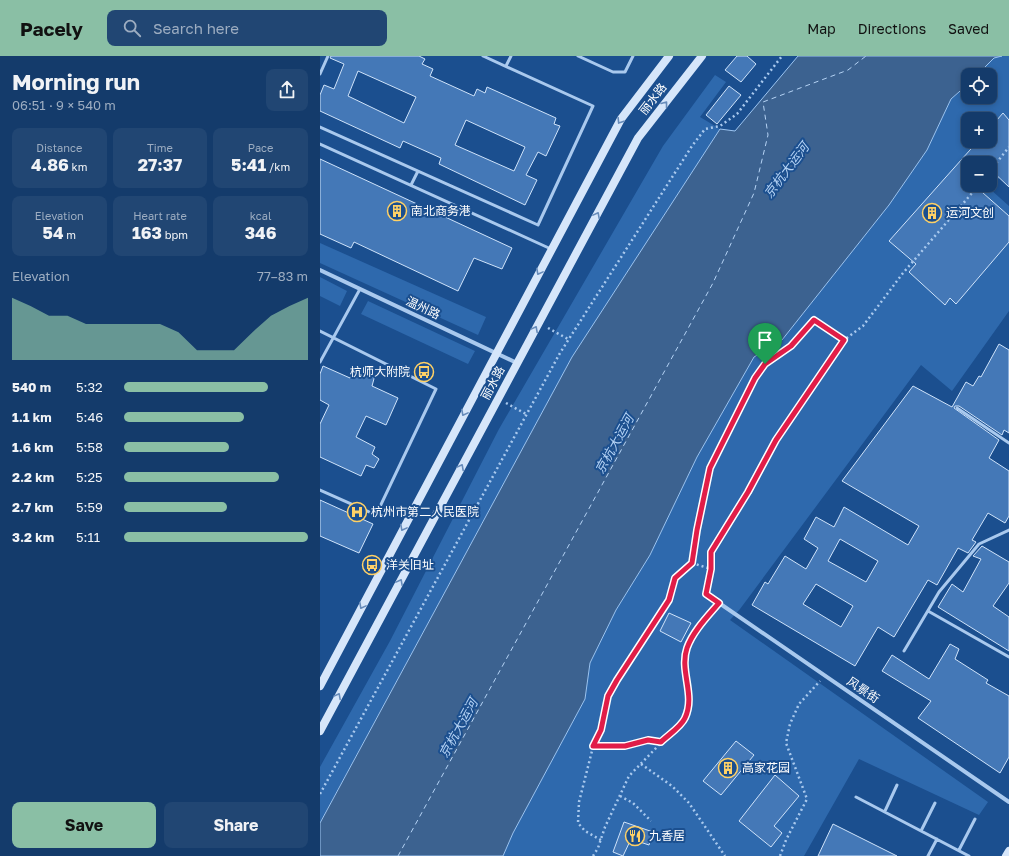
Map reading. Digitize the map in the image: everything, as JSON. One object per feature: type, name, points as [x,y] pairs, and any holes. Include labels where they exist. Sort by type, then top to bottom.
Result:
[{"type":"main road","name":"丽水路","points":[[320,686],[621,119],[669,56]]},
{"type":"main road","name":"丽水路","points":[[320,730],[638,138],[702,56]]},
{"type":"main road","points":[[1006,856],[1009,851]]},
{"type":"street","name":"温州路","points":[[320,270],[517,364]]},
{"type":"street","name":"风景街","points":[[706,594],[1009,802]]},
{"type":"lane","points":[[320,74],[328,56]]},
{"type":"lane","points":[[320,127],[538,226],[593,106],[483,56]]},
{"type":"lane","points":[[506,66],[511,56]]},
{"type":"lane","points":[[578,56],[613,72],[625,72],[633,56]]},
{"type":"lane","points":[[320,144],[552,249]]},
{"type":"lane","points":[[411,185],[418,171]]},
{"type":"lane","points":[[320,362],[360,289]]},
{"type":"lane","points":[[320,331],[436,389],[376,515],[320,490]]},
{"type":"lane","points":[[957,408],[1009,443]]},
{"type":"lane","points":[[904,651],[939,592],[979,544],[1009,530]]},
{"type":"lane","points":[[928,611],[1009,657]]},
{"type":"lane","points":[[884,812],[897,785]]},
{"type":"lane","points":[[856,796],[969,856]]},
{"type":"lane","points":[[921,830],[935,804]]},
{"type":"lane","points":[[959,850],[975,819]]},
{"type":"lane","points":[[928,856],[937,839]]},
{"type":"path","points":[[320,794],[568,339],[692,146],[705,129],[720,126],[737,114],[782,56]]},
{"type":"path","points":[[997,162],[1009,147]]},
{"type":"path","points":[[706,594],[711,569],[711,552],[748,492],[776,440],[844,340],[863,326],[903,273],[973,192]]},
{"type":"path","points":[[601,840],[585,831],[578,823],[579,802],[593,746],[601,730],[608,696],[669,600],[675,578],[692,563],[697,530],[710,468],[755,378],[765,364],[791,346],[814,320],[844,340]]},
{"type":"path","points":[[539,322],[568,339]]},
{"type":"path","points":[[498,399],[526,414]]},
{"type":"path","points":[[692,563],[711,569]]},
{"type":"path","points":[[593,856],[629,776],[685,718],[690,694],[684,668],[687,648],[697,629],[719,603]]},
{"type":"path","points":[[780,856],[786,840],[807,799],[786,743],[790,724],[799,704],[819,683],[823,674]]},
{"type":"path","points":[[593,746],[625,746],[648,740],[661,742]]},
{"type":"path","points":[[641,764],[672,786],[689,803],[725,856]]},
{"type":"path","points":[[620,796],[634,803],[651,821]]},
{"type":"shaded area","points":[[1009,56],[1009,166],[997,181],[997,156],[961,156],[961,192],[993,192],[1009,206],[1009,311],[952,391],[921,365],[740,609],[730,620],[988,802],[979,815],[859,759],[804,856],[503,856],[513,833],[585,699],[590,663],[616,610],[650,555],[697,457],[754,357],[782,340],[889,205],[927,150],[951,99],[961,90],[961,104],[997,104],[997,68],[984,68],[994,58]]},
{"type":"shaded area","points":[[715,75],[726,82],[700,117],[720,129],[572,357],[320,822],[320,767],[390,641],[499,429],[663,146]]},
{"type":"shaded area","points":[[320,243],[486,317],[478,335],[320,263]]},
{"type":"shaded area","points":[[320,277],[347,291],[340,306],[320,296]]},
{"type":"shaded area","points":[[368,301],[475,351],[468,364],[361,314]]},
{"type":"water","name":"京杭大运河","points":[[798,56],[1002,56],[994,58],[984,68],[961,68],[961,90],[951,99],[927,150],[889,205],[782,340],[754,357],[697,457],[650,555],[616,610],[590,663],[585,699],[513,833],[503,856],[320,856],[320,823],[572,357],[720,129],[735,131]]},
{"type":"building","points":[[331,56],[419,56],[425,59],[422,64],[433,69],[430,76],[474,96],[477,89],[485,93],[487,87],[556,118],[554,124],[560,126],[546,156],[538,152],[526,175],[537,180],[525,205],[439,164],[441,158],[403,141],[400,148],[320,111],[320,95],[324,85],[334,89],[344,64],[330,58]],"holes":[[[358,71],[416,97],[404,123],[348,96]],[[466,120],[525,147],[514,171],[455,145]]]},
{"type":"building","points":[[737,56],[747,56],[756,64],[741,82],[725,70]]},
{"type":"building","points":[[729,86],[741,95],[717,124],[706,115]]},
{"type":"building","points":[[1003,113],[1009,120],[1009,187],[997,176],[997,156],[965,156],[972,148],[997,148],[997,120]]},
{"type":"building","name":"南北商务港","points":[[320,159],[512,248],[502,269],[474,258],[458,291],[354,242],[351,248],[320,234]]},
{"type":"building","points":[[961,160],[961,192],[982,192],[1009,216],[1009,242],[956,304],[950,298],[945,305],[909,272],[916,264],[889,241]]},
{"type":"building","points":[[999,344],[1009,350],[1009,433],[1004,430],[1002,435],[959,406],[955,406],[954,408],[999,440],[989,458],[1009,471],[1009,516],[1005,523],[988,513],[972,540],[976,542],[968,553],[958,548],[937,585],[928,580],[894,637],[878,627],[855,666],[752,605],[765,582],[768,584],[785,556],[806,569],[818,548],[804,539],[816,517],[834,527],[844,507],[908,545],[919,526],[842,481],[913,386],[952,407],[966,382],[973,386],[979,376],[981,377]],"holes":[[[840,539],[878,561],[866,582],[828,561]],[[816,584],[853,606],[841,627],[803,604]]]},
{"type":"building","points":[[323,366],[350,378],[356,366],[375,375],[372,386],[398,398],[386,425],[366,416],[356,437],[375,447],[372,454],[379,459],[374,468],[366,465],[361,476],[320,457],[320,424],[329,405],[320,400],[320,374]]},
{"type":"building","points":[[320,500],[373,524],[359,553],[320,536]]},
{"type":"building","points":[[982,546],[1009,562],[1009,583],[993,606],[1009,617],[1009,651],[938,607],[952,584],[963,592],[981,559],[973,556]]},
{"type":"building","points":[[669,613],[691,623],[681,642],[660,631]]},
{"type":"building","points":[[950,644],[959,649],[955,659],[988,680],[986,683],[1009,696],[1009,757],[1000,773],[918,718],[931,701],[882,671],[892,655],[929,679]]},
{"type":"building","name":"高家花园","points":[[736,741],[754,755],[721,795],[703,781]]},
{"type":"building","points":[[775,775],[799,796],[774,826],[782,833],[771,847],[739,821]]},
{"type":"building","name":"九香居","points":[[624,822],[653,832],[649,845],[631,839],[623,856],[613,852]]},
{"type":"building","points":[[833,824],[897,856],[818,856]]},
{"type":"ferry route","points":[[398,856],[713,283],[754,193],[768,135],[763,102],[848,70],[866,56]]},
{"type":"place","name":"南北商务港","points":[[397,211]]},
{"type":"place","name":"运河文创","points":[[932,213]]},
{"type":"place","name":"杭师大附院","points":[[424,372]]},
{"type":"place","name":"杭州市第二人民医院","points":[[357,512]]},
{"type":"place","name":"洋关旧址","points":[[372,565]]},
{"type":"place","name":"高家花园","points":[[728,768]]},
{"type":"place","name":"九香居","points":[[635,836]]},
{"type":"route","points":[[814,320],[844,340],[776,440],[748,492],[711,552],[711,569],[706,594],[719,603],[697,629],[687,648],[684,668],[690,694],[685,718],[661,742],[648,740],[625,746],[593,746],[601,730],[608,696],[633,654],[669,600],[675,578],[692,563],[697,530],[710,468],[755,378],[765,364],[791,346],[814,320]]}]
